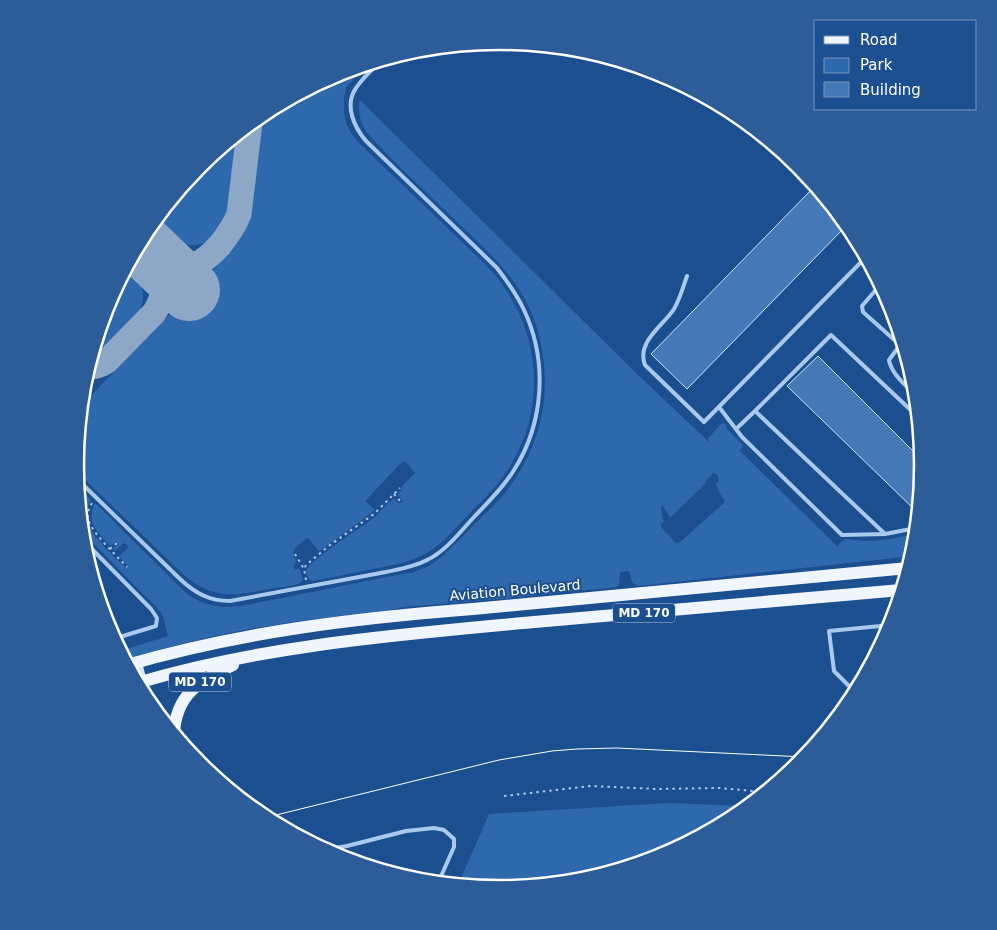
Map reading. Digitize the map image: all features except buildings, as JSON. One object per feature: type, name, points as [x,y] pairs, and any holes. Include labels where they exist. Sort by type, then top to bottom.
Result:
[{"type":"main road","name":"Aviation Boulevard","points":[[134,663],[247,636],[355,620],[900,569]]},
{"type":"main road","name":"MD 170","points":[[174,725],[187,695],[196,686],[219,671],[254,655],[326,644],[484,627],[893,591]]},
{"type":"main road","points":[[144,681],[254,655]]},
{"type":"lane","points":[[84,485],[192,589],[205,597],[230,601],[411,566],[427,560],[440,551],[482,509],[509,478],[529,441],[539,400],[539,366],[533,334],[524,310],[511,287],[497,268],[366,141],[355,127],[351,107],[353,93],[373,69]]},
{"type":"lane","points":[[687,276],[675,307],[647,342],[643,359],[645,365],[704,422],[861,263]]},
{"type":"lane","points":[[875,291],[862,306],[863,312],[893,340]]},
{"type":"lane","points":[[736,429],[831,335],[910,408]]},
{"type":"lane","points":[[897,350],[889,360],[890,368],[906,386]]},
{"type":"lane","points":[[719,407],[742,437],[842,535],[885,534],[908,529]]},
{"type":"lane","points":[[755,411],[885,534]]},
{"type":"lane","points":[[92,548],[157,618],[156,626],[121,637]]},
{"type":"lane","points":[[850,687],[834,671],[829,631],[881,626]]},
{"type":"lane","points":[[339,847],[406,831],[434,828],[444,830],[454,839],[454,846],[441,876]]},
{"type":"path","points":[[304,569],[306,565],[330,546],[374,514],[400,488]]},
{"type":"path","points":[[394,494],[400,502]]},
{"type":"path","points":[[96,497],[89,508],[89,520],[93,528],[126,567]]},
{"type":"path","points":[[110,549],[117,543]]},
{"type":"path","points":[[295,554],[304,569],[307,587]]},
{"type":"path","points":[[504,796],[591,786],[658,790],[720,788],[755,791]]},
{"type":"green space","points":[[358,75],[347,86],[344,97],[346,123],[351,133],[358,142],[488,267],[505,289],[519,312],[528,337],[533,363],[534,389],[531,415],[523,441],[510,466],[487,496],[447,538],[422,556],[398,564],[313,581],[308,578],[306,571],[311,564],[332,547],[375,517],[389,502],[395,499],[399,504],[403,501],[398,495],[402,489],[401,487],[415,473],[403,461],[365,501],[375,510],[320,551],[308,538],[295,549],[293,554],[296,561],[293,567],[296,570],[299,568],[300,570],[303,580],[300,583],[234,594],[224,594],[205,589],[184,575],[83,478],[84,438],[89,398],[233,249],[246,227],[251,212],[262,124],[315,93]]},
{"type":"green space","points":[[360,100],[636,373],[708,441],[708,438],[722,423],[725,424],[727,429],[743,445],[740,451],[837,546],[847,539],[881,540],[908,535],[903,557],[638,586],[633,582],[629,571],[620,572],[617,587],[402,607],[392,610],[291,622],[224,634],[131,658],[126,649],[168,636],[162,613],[90,540],[88,524],[103,545],[126,568],[128,566],[119,556],[128,548],[127,545],[124,543],[115,551],[113,549],[118,545],[116,542],[110,546],[94,527],[91,516],[95,503],[186,593],[193,598],[214,606],[238,606],[411,573],[429,566],[443,556],[500,499],[509,488],[530,453],[542,414],[545,384],[539,336],[528,305],[511,278],[494,257],[369,135],[360,119]],"holes":[[[713,473],[717,474],[719,480],[716,484],[725,502],[680,542],[675,542],[661,527],[664,521],[661,507],[663,506],[671,517],[705,484]]]},
{"type":"green space","points":[[238,143],[228,210],[220,230],[205,243],[194,245],[181,244],[165,237],[156,230],[169,212],[186,191]]},
{"type":"green space","points":[[133,268],[142,286],[142,306],[135,320],[100,351],[115,306]]},
{"type":"green space","points":[[84,493],[91,500],[86,513]]},
{"type":"green space","points":[[668,803],[735,806],[682,837],[632,858],[606,866],[579,872],[526,879],[461,878],[489,814]]},
{"type":"taxiway","points":[[160,262],[179,266],[193,265],[200,262],[213,252],[231,231],[239,214],[249,134]]},
{"type":"taxiway","points":[[96,366],[107,361],[154,313],[160,301],[164,282],[160,262]]},
{"type":"runway","points":[[145,248],[189,290]]},
{"type":"tram line","points":[[276,815],[499,760],[552,751],[617,748],[794,756]]}]
